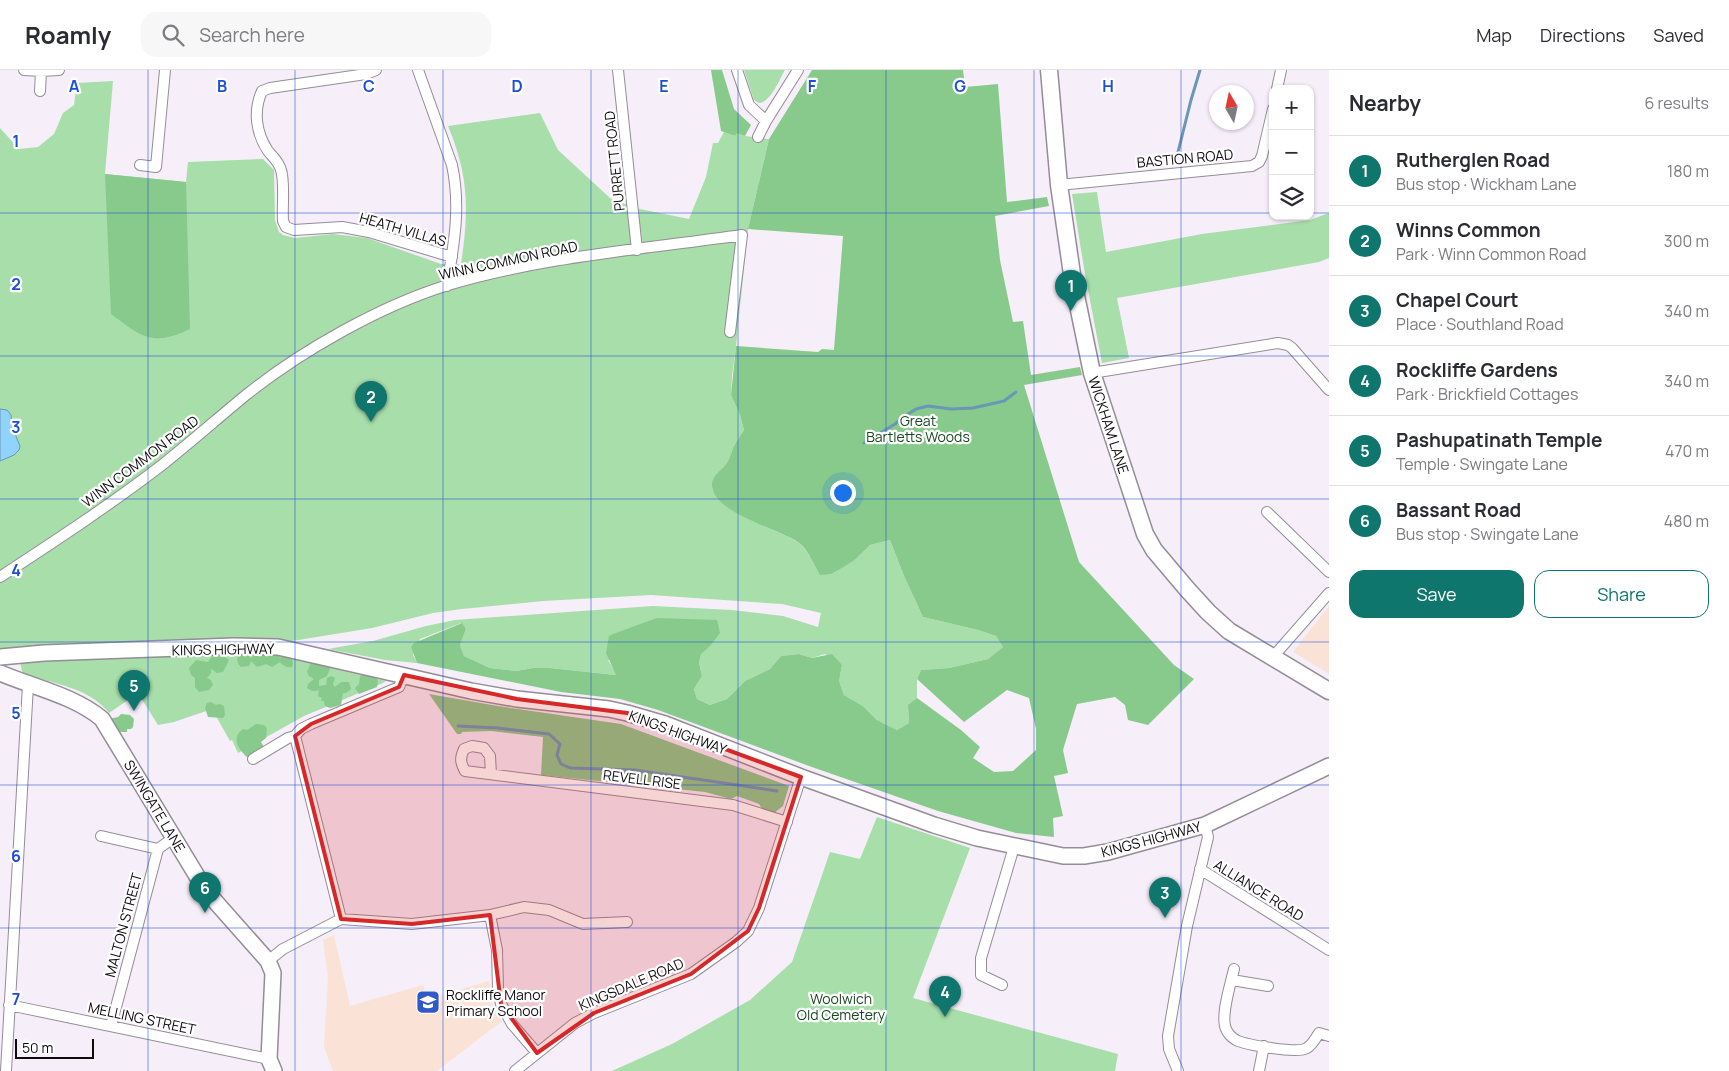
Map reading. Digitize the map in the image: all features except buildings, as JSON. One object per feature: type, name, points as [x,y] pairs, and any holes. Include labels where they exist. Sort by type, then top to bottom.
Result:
[{"type":"main road","name":"WICKHAM LANE","points":[[1049,70],[1059,185],[1073,281],[1092,373],[1145,534],[1154,550],[1208,612],[1229,630],[1272,658],[1329,691]]},
{"type":"street","points":[[24,70],[59,70]]},
{"type":"street","points":[[140,165],[156,167],[167,110],[166,70]]},
{"type":"street","name":"HEATH VILLAS","points":[[376,70],[366,74],[270,88],[262,91],[257,104],[257,121],[264,144],[282,171],[283,221],[286,227],[294,230],[333,227],[358,229],[452,257]]},
{"type":"street","points":[[418,70],[455,176],[458,218],[447,286]]},
{"type":"street","name":"PURRETT ROAD","points":[[618,70],[637,250]]},
{"type":"street","points":[[737,70],[749,105],[766,121]]},
{"type":"street","points":[[758,137],[798,70]]},
{"type":"street","points":[[1278,85],[1282,70]]},
{"type":"street","points":[[40,91],[41,71]]},
{"type":"street","name":"BASTION ROAD","points":[[1059,185],[1252,166],[1259,162],[1262,156],[1269,126]]},
{"type":"street","name":"WINN COMMON ROAD","points":[[0,577],[162,464],[247,394],[286,366],[324,342],[367,319],[447,286],[528,267],[742,235],[730,332]]},
{"type":"street","points":[[1092,373],[1278,343],[1292,348],[1329,390]]},
{"type":"street","points":[[1266,512],[1329,572]]},
{"type":"street","points":[[1272,658],[1329,593]]},
{"type":"street","name":"KINGS HIGHWAY","points":[[0,657],[44,653],[256,646],[278,647],[471,691],[627,713],[665,724],[801,777],[934,825],[1014,847],[1063,856],[1084,856],[1108,852],[1205,825],[1329,766]]},
{"type":"street","name":"SWINGATE LANE","points":[[0,673],[91,709],[102,718],[206,891],[268,961]]},
{"type":"street","points":[[253,759],[288,738],[295,736],[300,730],[311,724],[399,687],[404,675]]},
{"type":"street","points":[[6,1071],[28,685]]},
{"type":"street","points":[[295,736],[341,920]]},
{"type":"street","name":"REVELL RISE","points":[[490,774],[733,805],[787,822]]},
{"type":"street","name":"KINGSDALE ROAD","points":[[515,1071],[575,1023],[594,1013],[691,974],[736,942],[748,931],[759,908],[801,777]]},
{"type":"street","points":[[1178,1071],[1169,1049],[1168,1036],[1187,926],[1208,837],[1205,825]]},
{"type":"street","points":[[101,836],[158,849],[173,838]]},
{"type":"street","points":[[1002,985],[982,975],[981,958],[1014,847]]},
{"type":"street","name":"MALTON STREET","points":[[111,1026],[158,849]]},
{"type":"street","name":"ALLIANCE ROAD","points":[[1200,869],[1329,950]]},
{"type":"street","points":[[271,1065],[272,973],[268,961],[283,949],[341,920],[412,924],[490,915],[524,908],[549,910],[583,924],[627,922]]},
{"type":"street","points":[[490,915],[498,950],[498,989],[501,1004],[512,1024],[537,1053]]},
{"type":"street","points":[[1234,969],[1224,1019],[1225,1028],[1237,1040],[1290,1051],[1300,1051],[1308,1048],[1319,1033],[1329,1036]]},
{"type":"street","points":[[1232,980],[1268,986]]},
{"type":"street","name":"MELLING STREET","points":[[9,1006],[111,1026],[271,1065]]},
{"type":"street","points":[[1259,1071],[1264,1046]]},
{"type":"highlighted area","points":[[404,675],[517,699],[627,713],[801,777],[759,908],[748,931],[691,974],[594,1013],[537,1053],[501,1004],[490,915],[412,924],[341,919],[295,736],[311,724],[399,687]]},
{"type":"shaded area","points":[[1329,606],[1329,674],[1293,652]]},
{"type":"shaded area","name":"Rockliffe Manor Primary School","points":[[334,935],[350,1006],[423,985],[428,999],[489,981],[492,1004],[502,1021],[437,1071],[333,1071],[324,1047],[328,977],[323,940]]},
{"type":"green space","points":[[711,70],[722,70],[734,109],[751,125],[745,136],[737,133],[735,136],[721,131]]},
{"type":"green space","points":[[744,70],[785,70],[771,95],[759,103],[754,100]]},
{"type":"green space","name":"Great Bartletts Woods","points":[[812,70],[963,70],[965,87],[998,84],[1007,202],[1047,197],[1049,206],[995,216],[1000,260],[1013,322],[1023,321],[1031,375],[1080,367],[1082,375],[1024,385],[1079,562],[1174,665],[1194,679],[1148,725],[1128,720],[1125,705],[1115,697],[1077,704],[1063,750],[1068,773],[1054,776],[1063,816],[1053,818],[1054,837],[1016,833],[938,811],[658,710],[620,699],[561,692],[417,663],[411,647],[414,643],[462,623],[466,629],[460,645],[464,656],[490,668],[516,671],[550,668],[616,675],[606,653],[609,636],[657,618],[717,620],[720,633],[701,654],[699,663],[702,676],[694,689],[697,699],[710,705],[727,699],[745,681],[770,669],[781,656],[799,654],[812,658],[832,654],[842,665],[839,681],[844,695],[863,706],[877,720],[897,730],[909,723],[908,705],[917,698],[961,730],[980,747],[973,758],[994,772],[1013,771],[1036,750],[1036,729],[1029,698],[1007,690],[964,722],[917,679],[921,670],[949,668],[988,659],[1003,647],[996,636],[923,617],[890,540],[870,545],[856,559],[845,566],[831,574],[820,575],[802,545],[735,512],[715,496],[712,482],[724,467],[744,430],[731,395],[736,346],[818,352],[822,349],[834,350],[843,236],[748,229],[769,139]]},
{"type":"green space","points":[[113,81],[105,174],[186,182],[188,162],[263,159],[274,170],[275,220],[279,232],[283,235],[295,238],[333,234],[367,238],[441,264],[461,264],[466,210],[460,161],[448,126],[540,113],[558,150],[610,198],[635,208],[689,219],[706,177],[713,143],[718,143],[724,132],[735,136],[737,132],[745,136],[769,139],[748,229],[732,376],[731,395],[744,430],[727,462],[714,479],[712,486],[715,495],[723,504],[735,512],[799,543],[820,575],[856,559],[870,545],[890,540],[923,617],[996,636],[1003,647],[988,659],[949,668],[921,670],[917,679],[917,698],[908,706],[909,723],[897,730],[877,720],[863,706],[844,695],[839,681],[842,665],[825,654],[812,658],[799,654],[781,656],[770,669],[745,681],[727,699],[710,705],[697,699],[694,689],[702,676],[699,663],[701,653],[710,646],[608,660],[617,675],[550,668],[516,671],[490,668],[464,656],[460,645],[466,629],[461,623],[420,639],[413,655],[417,663],[385,660],[328,649],[373,641],[455,620],[653,606],[732,610],[783,616],[818,627],[821,613],[782,604],[651,595],[543,601],[433,613],[372,628],[292,641],[292,659],[386,681],[304,716],[238,753],[212,709],[174,722],[158,725],[138,693],[109,713],[92,698],[81,692],[24,675],[17,649],[0,650],[0,128],[19,149],[38,147],[54,134],[63,113],[74,105],[77,83]]},
{"type":"green space","points":[[105,174],[186,182],[190,329],[166,337],[148,337],[131,329],[111,314]]},
{"type":"green space","points":[[1097,192],[1106,252],[1202,234],[1314,220],[1329,213],[1329,258],[1319,262],[1117,298],[1129,358],[1102,363],[1072,194]]},
{"type":"green space","points":[[246,652],[251,658],[259,654],[267,657],[272,654],[278,655],[280,658],[286,655],[291,657],[292,667],[282,665],[280,662],[272,667],[266,664],[257,667],[251,661],[249,666],[241,667],[238,664],[237,656],[240,653]]},
{"type":"green space","points":[[225,653],[225,657],[229,660],[223,672],[217,673],[211,669],[211,673],[207,678],[211,680],[213,685],[209,690],[199,692],[195,687],[195,678],[191,675],[189,668],[196,660],[208,662],[213,655]]},
{"type":"green space","points":[[311,662],[329,666],[330,669],[327,676],[319,680],[319,686],[326,685],[327,678],[331,676],[335,678],[333,684],[335,687],[341,682],[349,682],[351,689],[343,693],[341,705],[330,708],[325,706],[324,701],[321,701],[322,698],[318,696],[319,690],[313,691],[307,688],[308,684],[314,679],[307,672]]},
{"type":"green space","points":[[372,672],[378,681],[377,687],[359,694],[355,688],[359,684],[360,676]]},
{"type":"green space","points":[[429,694],[621,724],[789,786],[783,806],[774,813],[762,809],[759,804],[737,796],[731,799],[705,792],[541,775],[543,737],[491,731],[462,732],[457,734]]},
{"type":"green space","points":[[211,702],[224,706],[225,715],[223,718],[208,717],[205,708],[207,703]]},
{"type":"green space","points":[[121,714],[130,715],[134,719],[133,727],[127,729],[127,732],[118,732],[108,719],[118,717]]},
{"type":"green space","points":[[256,724],[264,725],[267,728],[266,738],[261,742],[264,747],[254,757],[247,757],[237,743],[237,736],[243,729],[247,730]]},
{"type":"green space","name":"Woolwich Old Cemetery","points":[[877,817],[970,848],[913,998],[1118,1054],[1115,1071],[612,1071],[672,1044],[750,1000],[792,962],[830,852],[860,859]]},
{"type":"water","points":[[0,409],[7,410],[11,415],[12,427],[20,446],[14,455],[0,461]]},
{"type":"waterway","points":[[1176,160],[1200,70]]},
{"type":"waterway","points":[[864,443],[916,409],[928,406],[951,409],[973,408],[1004,401],[1016,392]]},
{"type":"waterway","points":[[458,726],[549,734],[560,744],[557,755],[561,764],[570,768],[635,770],[777,791]]},
{"type":"place","name":"Rutherglen Road","points":[[1071,311]]},
{"type":"place","name":"Winns Common","points":[[371,422]]},
{"type":"place","name":"Pashupatinath Temple","points":[[134,711]]},
{"type":"place","name":"Bassant Road","points":[[205,913]]},
{"type":"place","name":"Chapel Court","points":[[1165,918]]},
{"type":"place","name":"Rockliffe Manor Primary School","points":[[428,1002]]},
{"type":"place","name":"Rockliffe Gardens","points":[[945,1017]]}]
